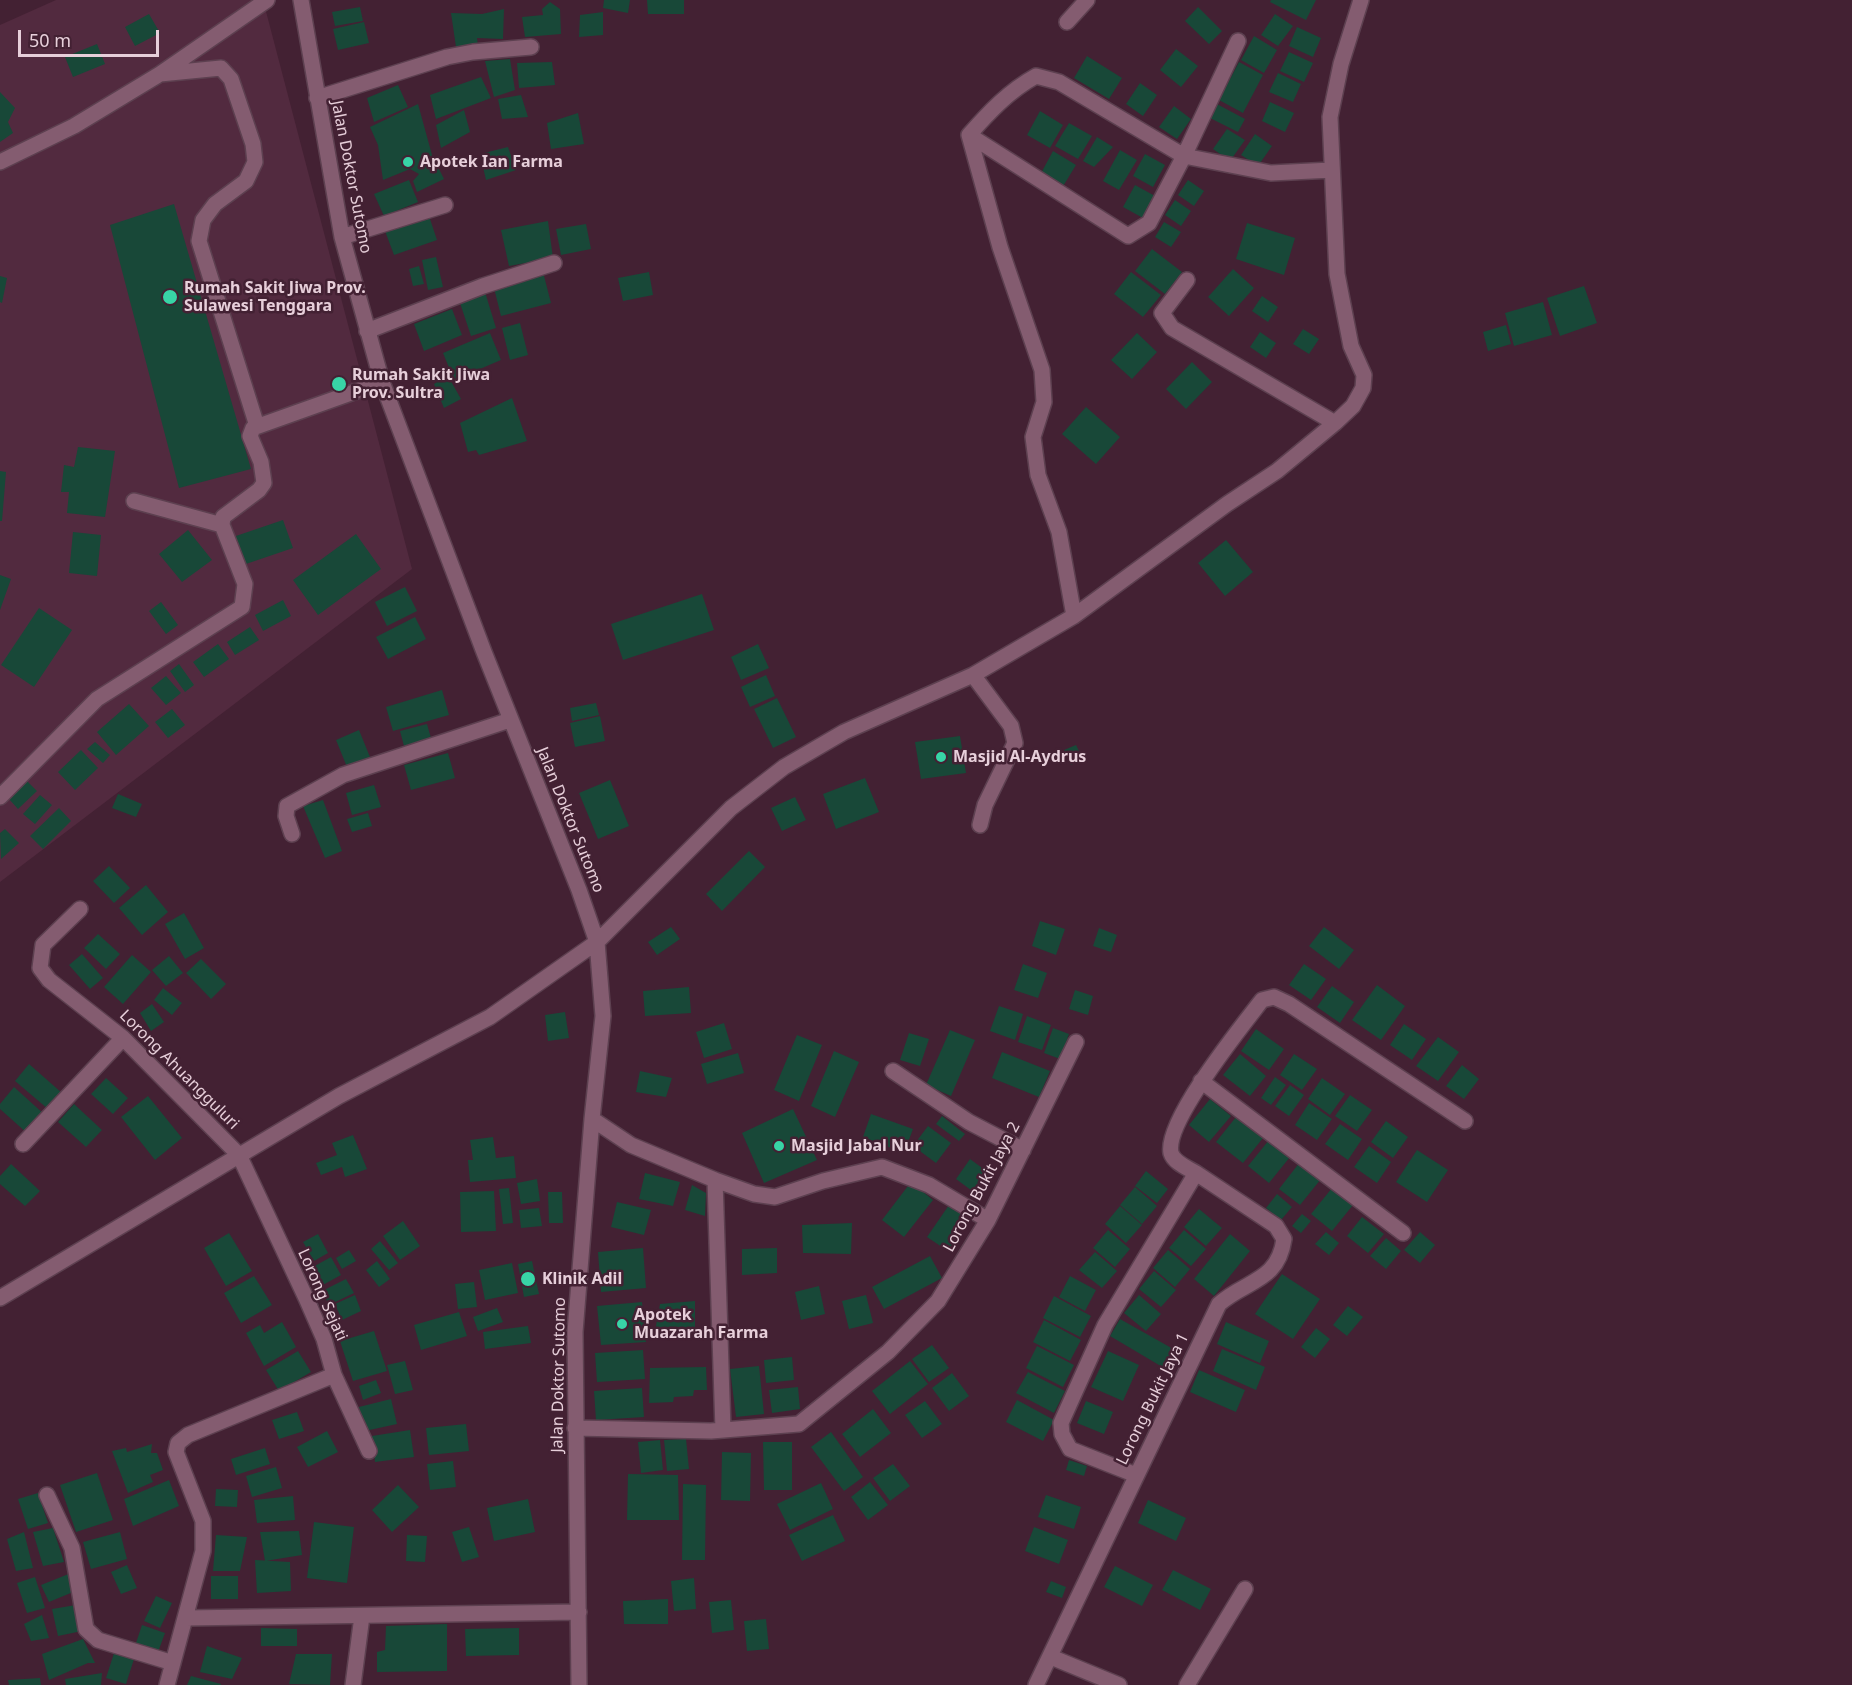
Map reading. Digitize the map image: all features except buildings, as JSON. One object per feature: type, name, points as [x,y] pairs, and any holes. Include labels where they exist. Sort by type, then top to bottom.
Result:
[{"type":"street","points":[[0,162],[74,126],[160,74],[267,0]]},
{"type":"street","name":"Jalan Doktor Sutomo","points":[[301,0],[342,237],[382,382],[597,942],[603,1016],[592,1119],[575,1332],[579,1685]]},
{"type":"street","points":[[1067,22],[1086,0]]},
{"type":"street","points":[[0,1298],[339,1095],[490,1017],[597,942],[731,808],[784,767],[844,732],[972,675],[1074,616],[1227,504],[1277,471],[1335,423],[1353,405],[1363,388],[1364,375],[1351,346],[1336,274],[1332,218],[1330,117],[1341,64],[1361,0]]},
{"type":"street","points":[[969,135],[1128,236],[1149,223],[1184,156],[1238,41]]},
{"type":"street","points":[[317,98],[447,57],[473,52],[531,47]]},
{"type":"street","points":[[160,74],[221,68],[231,79],[253,144],[255,162],[246,182],[215,204],[203,220],[199,241],[257,426]]},
{"type":"street","points":[[969,135],[991,110],[1036,76],[1059,82],[1184,156],[1271,173],[1332,170]]},
{"type":"street","points":[[969,135],[1000,248],[1042,370],[1044,402],[1033,437],[1038,475],[1059,532],[1074,616]]},
{"type":"street","points":[[342,237],[445,205]]},
{"type":"street","points":[[367,331],[483,286],[554,263]]},
{"type":"street","points":[[1187,280],[1162,313],[1172,328],[1335,423]]},
{"type":"street","points":[[0,797],[97,699],[242,607],[245,584],[222,525],[223,517],[259,490],[264,483],[261,462],[250,431],[257,426],[382,382]]},
{"type":"street","points":[[134,501],[222,525]]},
{"type":"street","points":[[972,675],[1011,726],[1015,743],[985,805],[980,825]]},
{"type":"street","points":[[292,834],[286,816],[287,806],[343,774],[510,720]]},
{"type":"street","name":"Lorong Ahuangguluri","points":[[80,909],[43,945],[40,968],[49,980],[123,1038],[239,1155]]},
{"type":"street","points":[[1404,1233],[1201,1082],[1262,1000],[1274,997],[1289,1004],[1466,1121]]},
{"type":"street","points":[[23,1144],[123,1038]]},
{"type":"street","name":"Lorong Bukit Jaya 2","points":[[575,1428],[723,1430],[799,1424],[888,1352],[938,1301],[988,1220],[1076,1042]]},
{"type":"street","points":[[893,1071],[969,1122],[1023,1150]]},
{"type":"street","name":"Lorong Bukit Jaya 1","points":[[1036,1685],[1219,1304],[1232,1292],[1255,1283],[1272,1269],[1282,1255],[1284,1239],[1276,1226],[1175,1161],[1171,1152],[1173,1139],[1201,1082]]},
{"type":"street","points":[[592,1119],[631,1145],[754,1194],[775,1197],[823,1181],[882,1167],[929,1185],[988,1220]]},
{"type":"street","name":"Lorong Sejati","points":[[239,1155],[324,1339],[334,1375],[369,1451]]},
{"type":"street","points":[[1136,1475],[1070,1449],[1062,1434],[1061,1423],[1105,1325],[1202,1177]]},
{"type":"street","points":[[715,1180],[723,1430]]},
{"type":"street","points":[[167,1685],[203,1551],[203,1521],[176,1452],[178,1443],[188,1435],[334,1375]]},
{"type":"street","points":[[47,1495],[72,1548],[86,1629],[98,1640],[173,1663]]},
{"type":"street","points":[[1187,1685],[1245,1589]]},
{"type":"street","points":[[186,1618],[579,1612]]},
{"type":"street","points":[[353,1685],[362,1616]]},
{"type":"street","points":[[1051,1657],[1119,1685]]},
{"type":"shaded area","name":"Rumah Sakit Jiwa Prov. Sulawesi Tenggara","points":[[56,0],[263,0],[412,569],[0,882],[0,25]]},
{"type":"place","name":"Apotek Ian Farma","points":[[408,162]]},
{"type":"place","name":"Rumah Sakit Jiwa Prov. Sulawesi Tenggara","points":[[170,297]]},
{"type":"place","name":"Rumah Sakit Jiwa Prov. Sultra","points":[[339,384]]},
{"type":"place","name":"Masjid Al-Aydrus","points":[[941,757]]},
{"type":"place","name":"Masjid Jabal Nur","points":[[779,1146]]},
{"type":"place","name":"Klinik Adil","points":[[528,1279]]},
{"type":"place","name":"Apotek Muazarah Farma","points":[[622,1324]]}]
